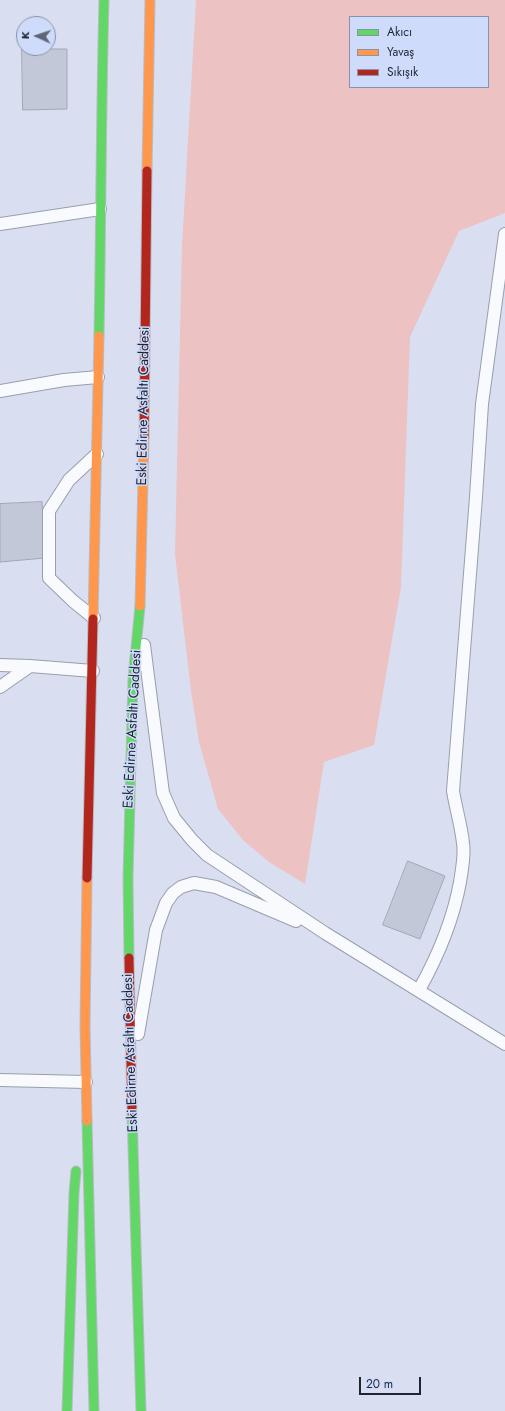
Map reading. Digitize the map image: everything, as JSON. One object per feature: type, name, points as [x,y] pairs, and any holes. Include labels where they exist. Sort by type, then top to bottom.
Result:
[{"type":"highway","points":[[94,1411],[85,1026],[86,921],[98,453],[101,122],[104,0]]},
{"type":"highway","name":"Eski Edirne Asfaltı Caddesi","points":[[141,1411],[131,1078],[128,865],[133,678],[140,616],[150,0]]},
{"type":"highway","points":[[67,1411],[74,1193],[86,1082]]},
{"type":"lane","points":[[0,224],[100,209]]},
{"type":"lane","points":[[418,990],[432,966],[446,934],[457,898],[463,859],[463,843],[453,791],[482,404],[505,234]]},
{"type":"lane","points":[[0,391],[64,380],[98,377]]},
{"type":"lane","points":[[94,618],[73,601],[49,578],[49,511],[69,480],[98,453]]},
{"type":"lane","points":[[140,616],[163,793],[174,818],[192,840],[207,854],[325,933],[505,1044]]},
{"type":"lane","points":[[0,666],[30,666],[93,671]]},
{"type":"lane","points":[[0,687],[30,666]]},
{"type":"lane","points":[[131,1078],[156,930],[166,903],[173,893],[181,886],[194,883],[216,886],[325,933]]},
{"type":"lane","points":[[0,1080],[86,1082]]},
{"type":"shaded area","points":[[196,0],[505,0],[505,213],[459,231],[410,337],[401,587],[374,745],[324,762],[305,884],[269,862],[243,840],[218,809],[199,742],[191,691],[175,554],[182,246]]},
{"type":"building","points":[[56,49],[67,49],[67,109],[23,110],[22,56],[56,56]]},
{"type":"building","points":[[42,502],[45,558],[0,562],[0,504]]},
{"type":"building","points":[[408,861],[445,876],[420,939],[383,925]]},
{"type":"traffic: fast","points":[[99,336],[104,0]]},
{"type":"traffic: fast","points":[[129,958],[128,878],[133,678],[140,606]]},
{"type":"traffic: fast","points":[[132,1113],[141,1411]]},
{"type":"traffic: fast","points":[[87,1121],[94,1411]]},
{"type":"traffic: fast","points":[[67,1411],[76,1171]]},
{"type":"traffic: slow","points":[[147,171],[150,0]]},
{"type":"traffic: slow","points":[[93,619],[99,336]]},
{"type":"traffic: slow","points":[[140,606],[144,437]]},
{"type":"traffic: slow","points":[[87,878],[85,1026],[87,1121]]},
{"type":"traffic: jam","points":[[144,437],[147,171]]},
{"type":"traffic: jam","points":[[87,878],[93,619]]},
{"type":"traffic: jam","points":[[129,958],[132,1113]]}]
